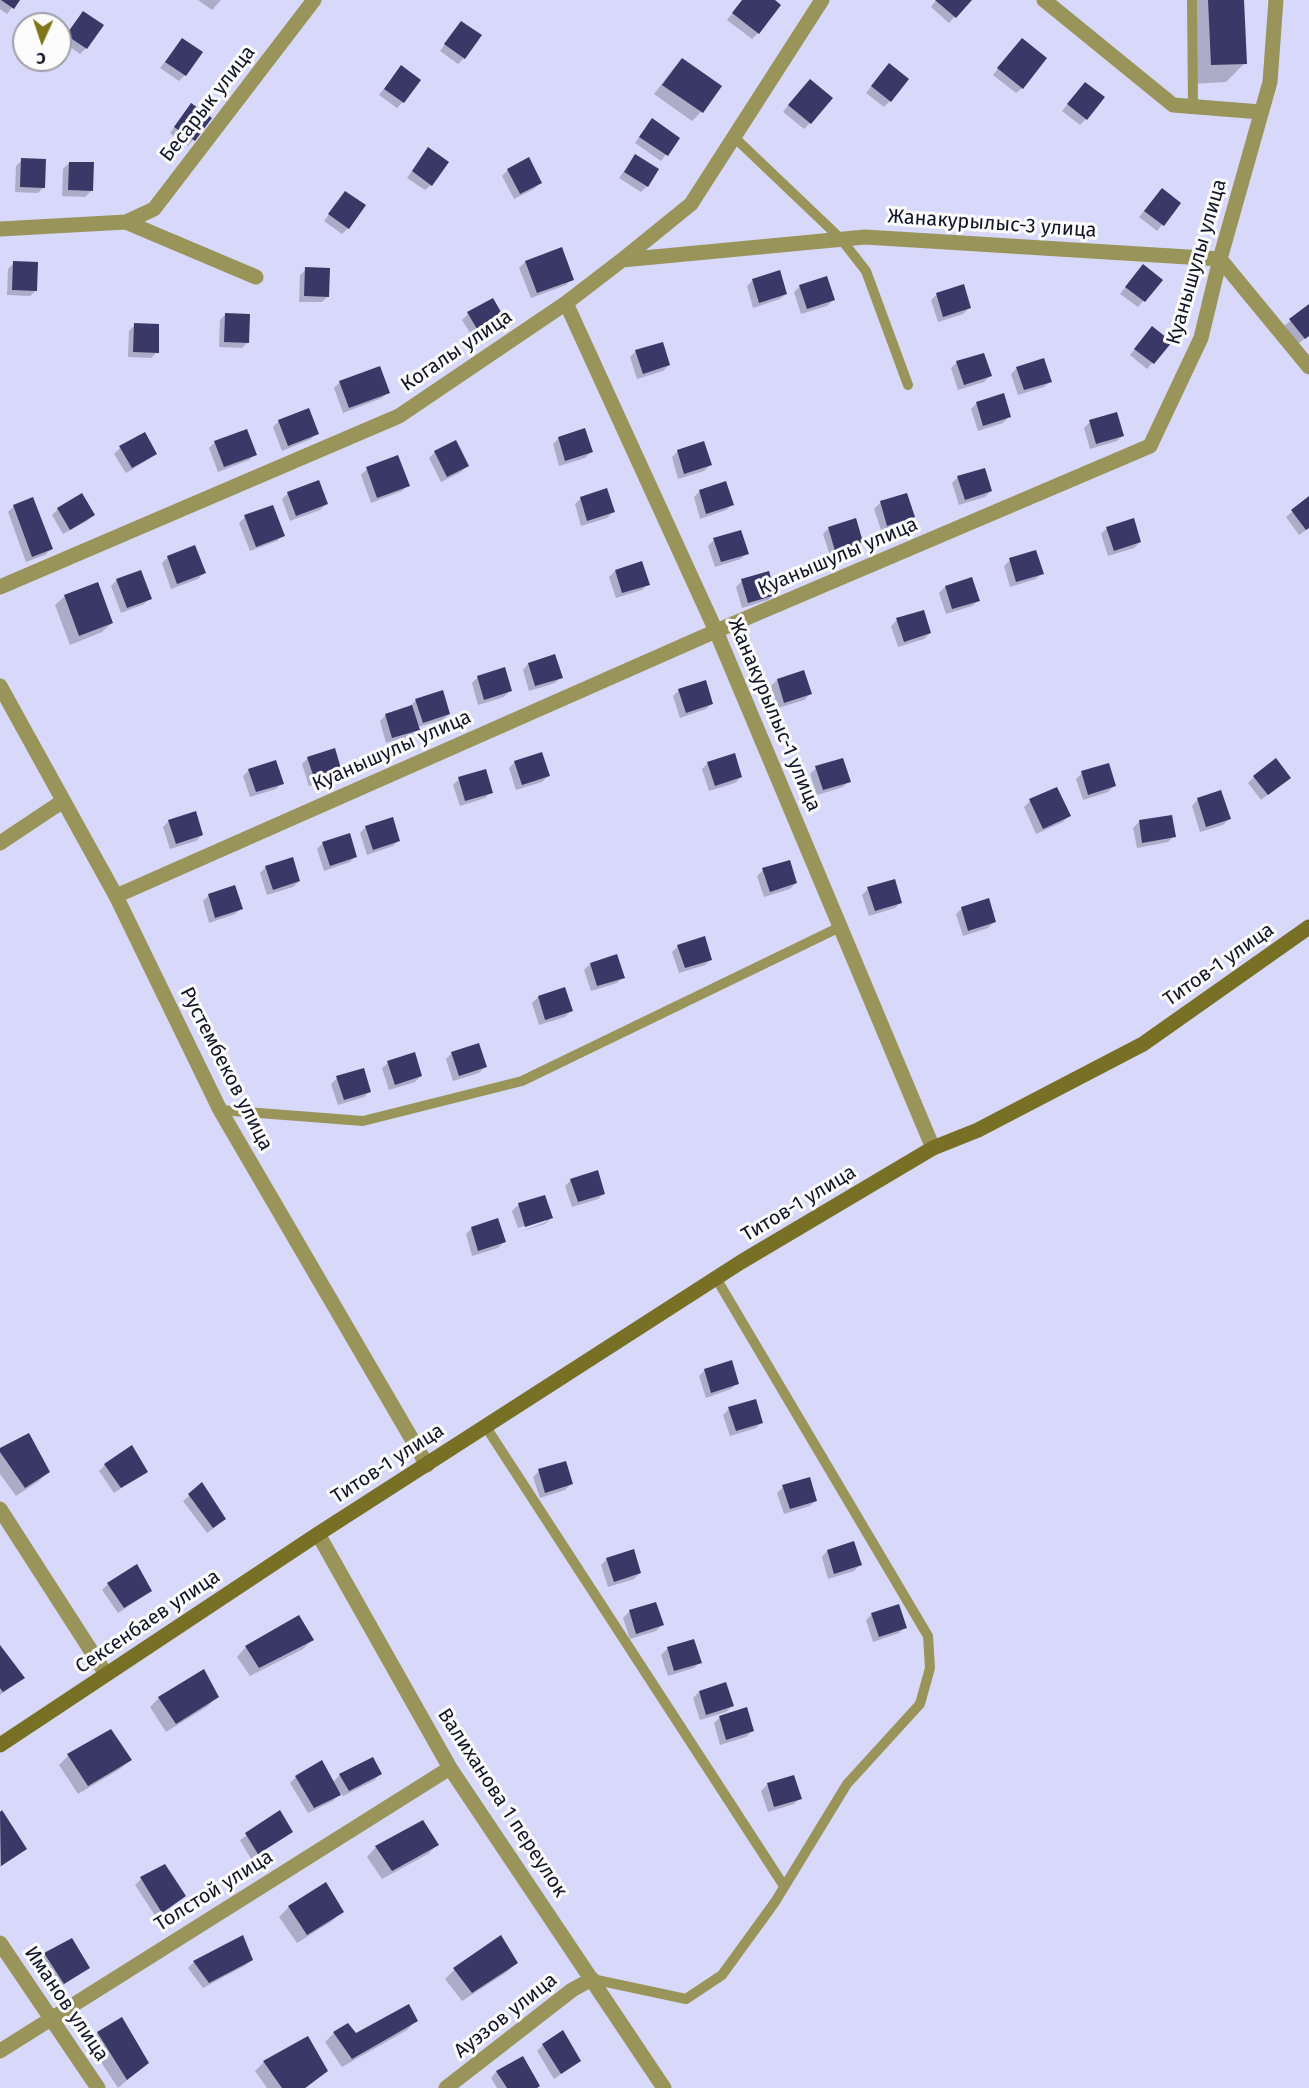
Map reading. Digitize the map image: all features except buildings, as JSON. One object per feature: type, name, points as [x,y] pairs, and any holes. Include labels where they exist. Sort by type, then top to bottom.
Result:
[{"type":"street","name":"Когалы улица","points":[[0,587],[399,416],[566,303],[691,204],[822,0]]},
{"type":"street","points":[[1044,0],[1173,105],[1261,112]]},
{"type":"street","name":"Куанышулы улица","points":[[116,896],[716,631],[1150,446],[1201,338],[1220,259],[1270,82],[1276,0]]},
{"type":"street","name":"Бесарык улица","points":[[126,222],[154,209],[307,3]]},
{"type":"street","points":[[0,229],[126,222],[256,278]]},
{"type":"street","name":"Жанакурылыс-3 улица","points":[[622,260],[865,237],[1220,259]]},
{"type":"street","points":[[1220,259],[1309,367]]},
{"type":"street","name":"Жанакурылыс-1 улица","points":[[566,303],[716,631],[933,1148]]},
{"type":"street","name":"Рустембеков улица","points":[[0,686],[116,896],[220,1110],[427,1465]]},
{"type":"street","points":[[0,843],[63,801]]},
{"type":"street","name":"Титов-1 улица","points":[[318,1534],[716,1278],[933,1148],[978,1130],[1143,1044],[1309,927]]},
{"type":"street","points":[[0,1509],[106,1674]]},
{"type":"street","name":"Сексенбаев улица","points":[[0,1745],[318,1534]]},
{"type":"street","name":"Валиханова 1 переулок","points":[[318,1534],[450,1768],[664,2088]]},
{"type":"street","name":"Толстой улица","points":[[0,2051],[450,1768]]},
{"type":"street","name":"Иманов улица","points":[[0,1943],[98,2088]]},
{"type":"street","name":"Ауэзов улица","points":[[447,2088],[572,1990],[592,1979]]},
{"type":"lane","points":[[1192,0],[1193,106]]},
{"type":"lane","points":[[734,137],[841,239],[866,271],[908,385]]},
{"type":"lane","points":[[220,1110],[363,1121],[522,1080],[840,927]]},
{"type":"lane","points":[[592,1979],[686,1999],[722,1975],[784,1886],[847,1784],[920,1704],[930,1668],[928,1636],[716,1278]]},
{"type":"lane","points":[[486,1427],[784,1886]]}]
